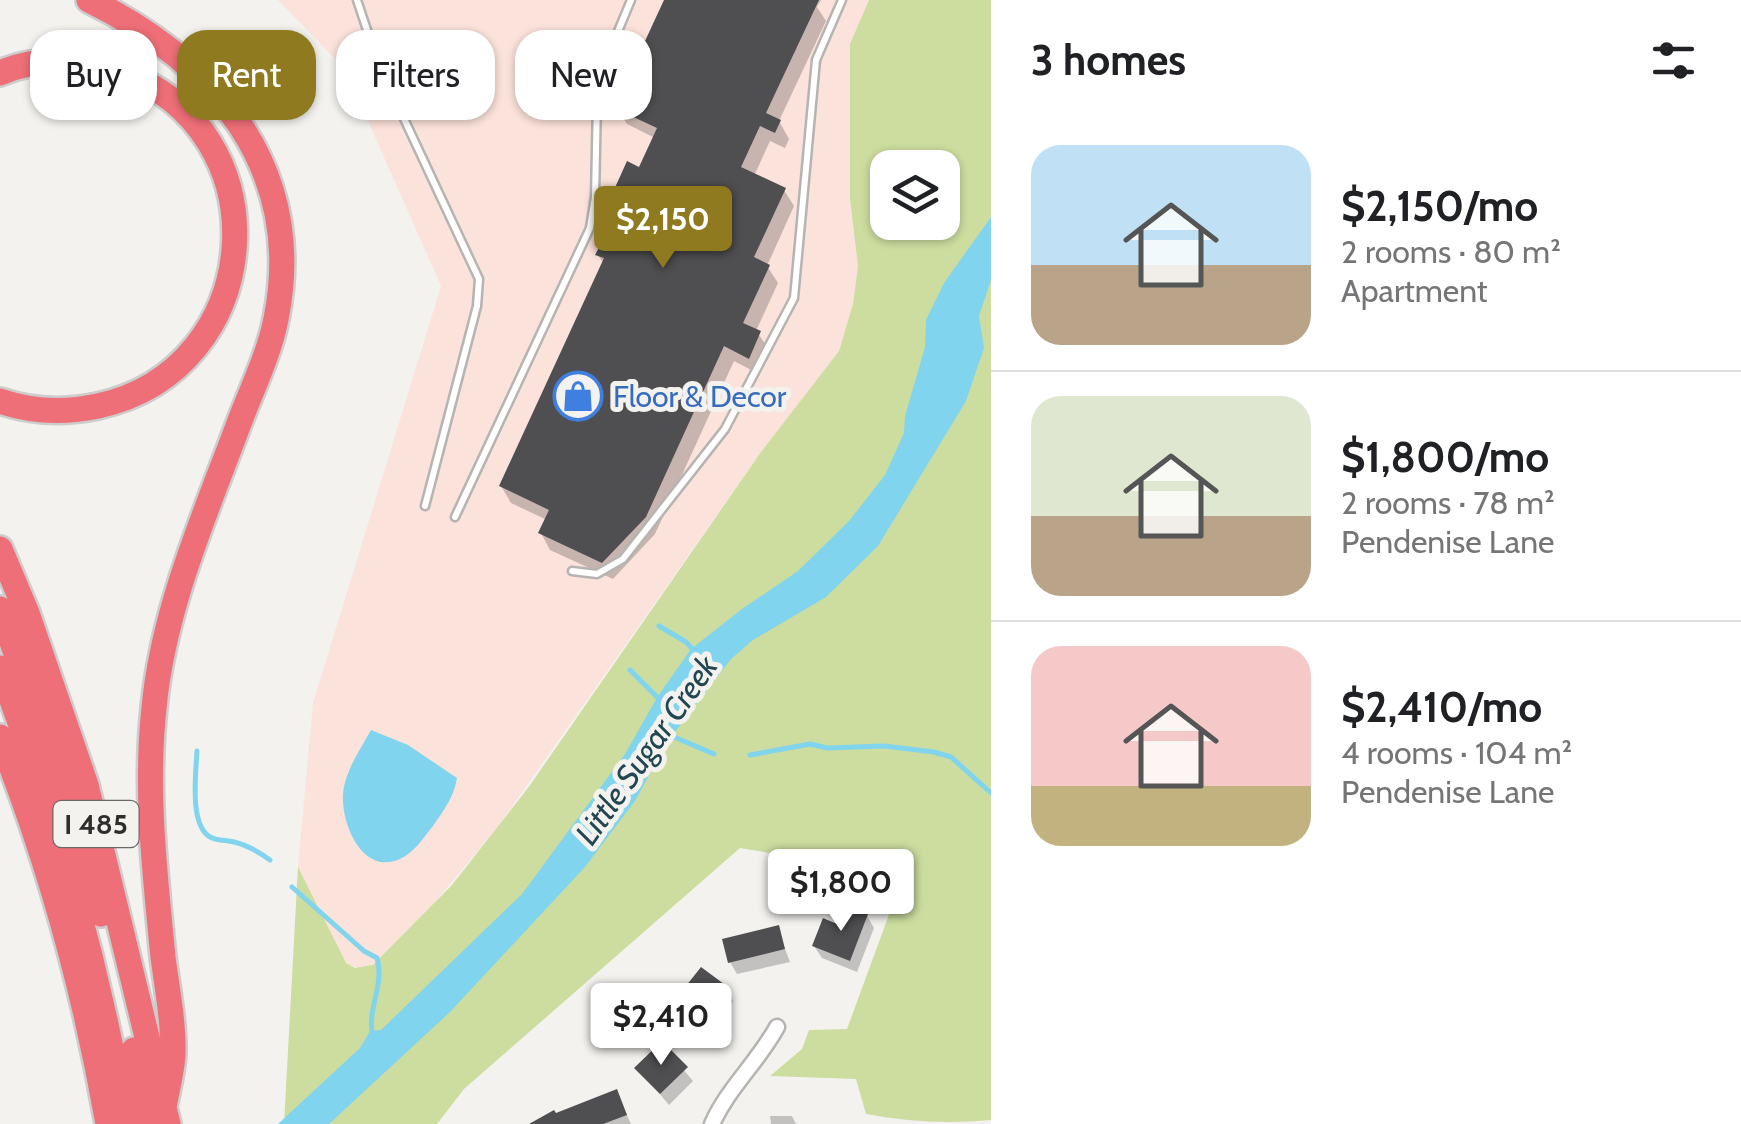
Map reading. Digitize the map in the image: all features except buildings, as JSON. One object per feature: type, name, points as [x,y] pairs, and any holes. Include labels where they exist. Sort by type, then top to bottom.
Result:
[{"type":"highway","points":[[94,2],[186,61],[226,102],[261,165],[278,224],[280,273],[270,342],[191,551],[173,609],[154,708],[152,846],[173,1055],[159,1118]]},
{"type":"highway","points":[[0,73],[38,62],[101,66],[159,91],[200,128],[213,150],[233,202],[236,243],[226,292],[208,332],[154,384],[129,397],[86,408],[56,411],[0,401]]},
{"type":"highway","name":"I 485","points":[[0,549],[27,614],[86,785],[159,1118]]},
{"type":"highway","name":"I 485","points":[[0,609],[74,817],[159,1118]]},
{"type":"highway","name":"I 485","points":[[0,668],[35,767],[80,922],[126,1124]]},
{"type":"highway","name":"I 485","points":[[0,737],[24,798],[73,962],[108,1124]]},
{"type":"street","points":[[712,1124],[721,1104],[777,1027]]},
{"type":"lane","points":[[357,0],[378,63],[479,279],[478,306],[425,506]]},
{"type":"lane","points":[[455,517],[590,228],[596,179],[597,101],[609,52],[631,0]]},
{"type":"lane","points":[[572,572],[597,574],[622,559],[725,430],[794,298],[816,60],[842,0]]},
{"type":"shaded area","points":[[278,0],[869,0],[850,44],[850,199],[858,266],[853,304],[839,351],[761,452],[497,828],[421,919],[373,965],[363,969],[349,965],[341,957],[298,867],[313,703],[441,286],[368,120],[495,120],[495,30],[336,30],[336,60],[316,39],[316,30],[307,30]]},
{"type":"green space","points":[[869,0],[991,0],[991,1120],[929,1122],[866,1114],[856,1079],[770,1076],[802,1049],[809,1030],[847,1029],[898,890],[824,862],[740,848],[464,1089],[437,1124],[284,1124],[298,867],[346,963],[355,968],[373,965],[452,885],[528,788],[761,452],[839,351],[853,304],[858,266],[850,199],[850,44]]},
{"type":"water","name":"Little Sugar Creek","points":[[991,217],[991,280],[979,316],[984,348],[966,401],[878,546],[826,597],[753,640],[731,659],[668,741],[635,801],[585,867],[450,1012],[329,1124],[278,1124],[360,1048],[370,1031],[381,1030],[522,894],[625,754],[691,649],[798,571],[849,521],[885,475],[904,433],[905,416],[925,347],[926,320],[944,283]]},
{"type":"water","points":[[371,730],[408,745],[457,778],[448,803],[422,840],[405,856],[387,862],[365,854],[357,844],[343,806],[347,777]]},
{"type":"waterway","name":"Little Sugar Creek","points":[[659,626],[696,653]]},
{"type":"waterway","name":"Little Sugar Creek","points":[[630,670],[659,699]]},
{"type":"waterway","name":"Little Sugar Creek","points":[[667,734],[714,754]]},
{"type":"waterway","points":[[750,755],[810,744],[934,752],[951,757],[991,793]]},
{"type":"waterway","points":[[197,751],[195,797],[203,831],[213,838],[248,847],[270,860]]},
{"type":"waterway","points":[[292,887],[377,958],[379,978],[371,1026],[373,1036]]},
{"type":"place","name":"Floor & Decor","points":[[578,396]]}]
